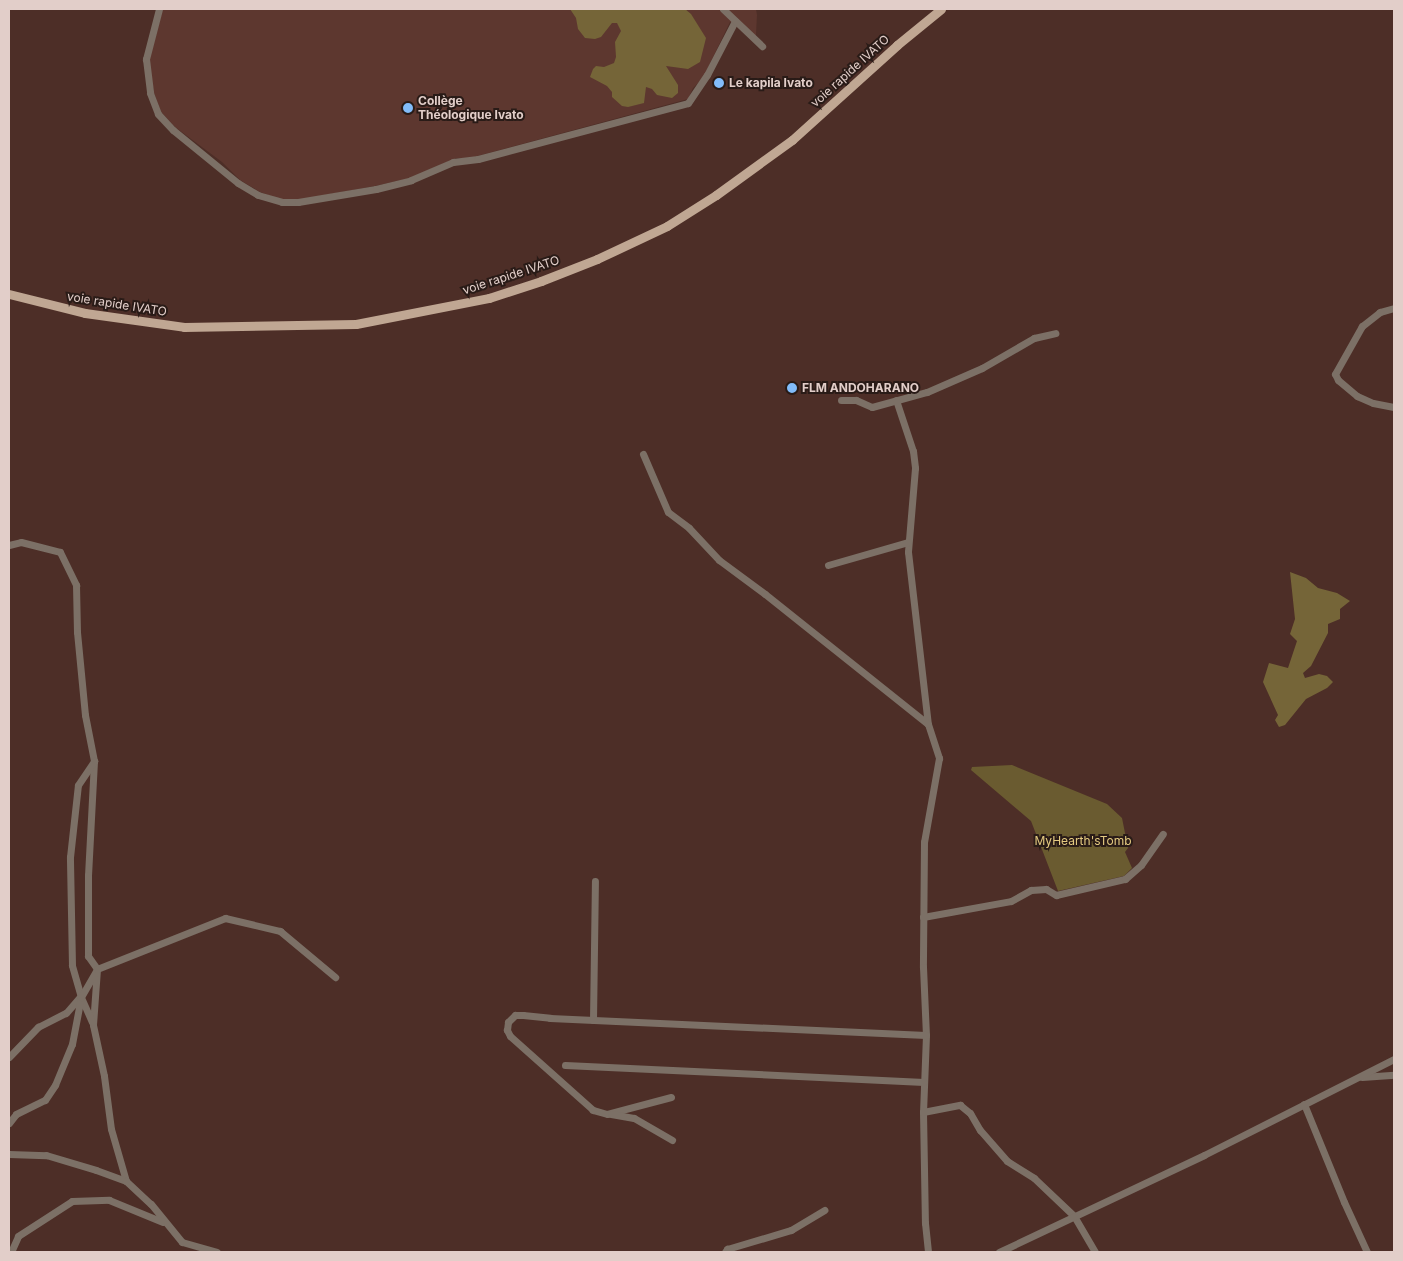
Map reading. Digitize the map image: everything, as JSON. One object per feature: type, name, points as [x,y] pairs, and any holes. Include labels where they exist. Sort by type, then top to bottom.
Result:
[{"type":"main road","name":"voie rapide IVATO","points":[[9,294],[85,313],[184,326],[356,324],[489,298],[541,281],[598,259],[667,226],[716,195],[792,140],[897,45],[941,9]]},
{"type":"street","points":[[159,9],[146,59],[150,93],[158,114],[173,130],[238,183],[258,195],[282,202],[298,202],[376,190],[410,180],[453,162],[478,160],[688,103],[707,75],[735,21]]},
{"type":"street","points":[[723,9],[762,46]]},
{"type":"street","points":[[1394,308],[1380,312],[1362,326],[1335,374],[1338,380],[1358,396],[1373,404],[1394,407]]},
{"type":"street","points":[[842,400],[856,400],[872,407],[927,392],[982,368],[1034,338],[1055,333]]},
{"type":"street","points":[[896,400],[913,451],[915,468],[908,542],[928,724],[939,758],[924,842],[923,917],[926,1035],[923,1112],[925,1223],[928,1252]]},
{"type":"street","points":[[643,454],[668,512],[689,528],[719,560],[765,594],[928,724]]},
{"type":"street","points":[[9,545],[21,542],[60,552],[76,585],[77,632],[85,714],[94,761],[88,875],[88,956],[97,969],[94,1024],[104,1076],[111,1129],[126,1181]]},
{"type":"street","points":[[828,565],[908,542]]},
{"type":"street","points":[[94,761],[78,786],[70,857],[72,965],[80,997],[94,1024]]},
{"type":"street","points":[[923,917],[1011,901],[1031,890],[1046,889],[1056,895],[1125,879],[1141,865],[1163,834]]},
{"type":"street","points":[[593,1020],[595,881]]},
{"type":"street","points":[[9,1058],[38,1027],[66,1013],[80,997],[97,969],[226,918],[280,931],[335,977]]},
{"type":"street","points":[[9,1123],[16,1114],[45,1100],[55,1085],[72,1044],[80,997]]},
{"type":"street","points":[[672,1140],[634,1118],[593,1110],[510,1036],[507,1030],[508,1022],[516,1015],[926,1035]]},
{"type":"street","points":[[999,1252],[1394,1059]]},
{"type":"street","points":[[565,1065],[924,1082]]},
{"type":"street","points":[[1358,1077],[1394,1075]]},
{"type":"street","points":[[607,1114],[671,1097]]},
{"type":"street","points":[[1304,1104],[1344,1202],[1367,1252]]},
{"type":"street","points":[[923,1112],[960,1105],[970,1113],[980,1130],[1007,1161],[1034,1178],[1074,1216],[1095,1252]]},
{"type":"street","points":[[9,1154],[46,1155],[126,1181],[151,1204],[163,1222],[182,1242],[216,1252]]},
{"type":"street","points":[[11,1252],[18,1236],[72,1201],[110,1200],[163,1222]]},
{"type":"street","points":[[726,1252],[727,1248],[791,1230],[824,1210]]},
{"type":"shaded area","name":"Collège Théologique Ivato","points":[[163,9],[756,9],[757,15],[756,35],[752,38],[730,22],[703,78],[693,88],[688,99],[470,158],[456,158],[410,178],[297,200],[282,200],[260,192],[240,180],[222,162],[175,127],[161,112],[154,93],[149,61]]},
{"type":"shaded area","points":[[570,9],[685,9],[691,14],[706,38],[700,62],[688,69],[666,66],[678,85],[678,93],[672,98],[657,95],[652,89],[646,87],[644,103],[628,107],[622,106],[612,97],[612,92],[607,86],[590,77],[596,66],[604,67],[614,63],[616,57],[615,42],[621,31],[617,23],[612,23],[601,37],[595,39],[585,38],[578,29],[576,18]]},
{"type":"shaded area","points":[[1290,572],[1306,578],[1318,588],[1337,593],[1350,601],[1340,609],[1340,619],[1328,624],[1328,633],[1311,666],[1303,673],[1305,678],[1319,674],[1327,676],[1333,682],[1327,688],[1306,699],[1285,725],[1279,727],[1275,720],[1278,715],[1263,682],[1269,663],[1288,668],[1297,641],[1290,634],[1295,619]]},
{"type":"green space","name":"MyHearth'sTomb","points":[[1012,765],[1107,804],[1122,818],[1128,848],[1125,852],[1132,868],[1124,876],[1058,891],[1031,821],[971,770],[972,767]]},
{"type":"place","name":"Le kapila Ivato","points":[[719,83]]},
{"type":"place","name":"Collège Théologique Ivato","points":[[408,108]]},
{"type":"place","name":"FLM ANDOHARANO","points":[[792,388]]}]
